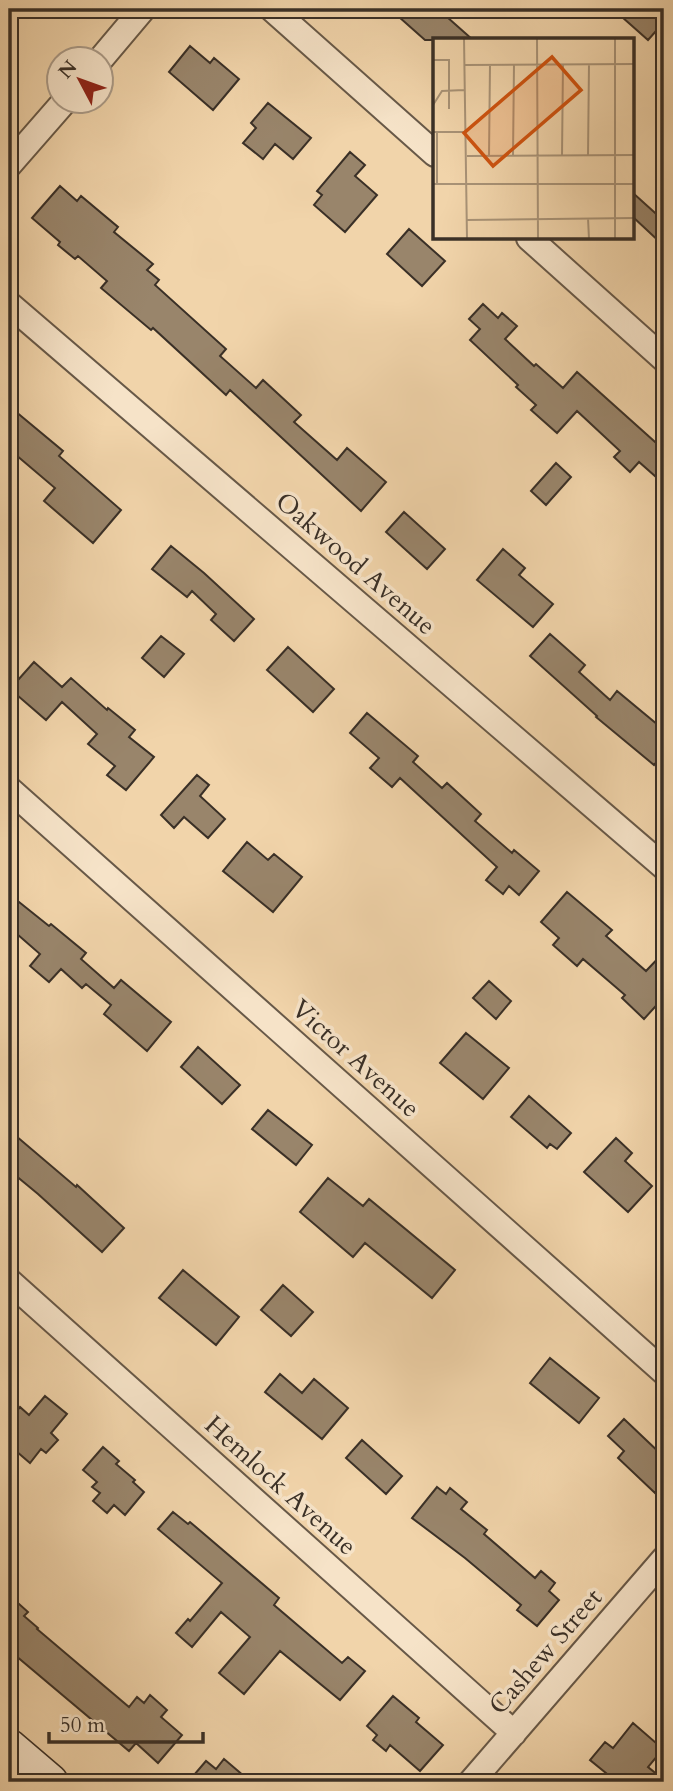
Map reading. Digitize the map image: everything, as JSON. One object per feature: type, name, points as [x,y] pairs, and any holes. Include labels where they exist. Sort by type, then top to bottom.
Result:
[{"type":"street","points":[[112,46],[143,9]]},
{"type":"street","points":[[272,9],[433,152]]},
{"type":"street","points":[[9,165],[52,116]]},
{"type":"street","points":[[531,240],[664,359]]},
{"type":"street","name":"Oakwood Avenue","points":[[9,304],[664,867]]},
{"type":"street","name":"Victor Avenue","points":[[9,789],[664,1372]]},
{"type":"street","name":"Hemlock Avenue","points":[[9,1281],[514,1733]]},
{"type":"street","name":"Cashew Street","points":[[471,1782],[664,1559]]},
{"type":"street","points":[[9,1746],[50,1782]]},
{"type":"building","points":[[390,9],[438,9],[471,38],[425,40]]},
{"type":"building","points":[[613,9],[654,9],[664,18],[664,22],[648,40]]},
{"type":"building","points":[[190,46],[210,63],[214,58],[239,79],[213,110],[169,72]]},
{"type":"building","points":[[268,103],[311,138],[293,159],[275,144],[263,159],[243,143],[256,128],[251,123]]},
{"type":"building","points":[[350,152],[365,165],[355,176],[377,195],[345,232],[314,205],[322,195],[317,191]]},
{"type":"building","points":[[60,186],[77,201],[81,196],[118,227],[114,232],[153,264],[147,270],[159,280],[155,285],[226,349],[220,356],[256,388],[263,380],[301,415],[294,422],[337,460],[347,448],[386,482],[361,511],[230,390],[226,395],[153,328],[151,330],[101,288],[107,281],[78,256],[75,259],[58,245],[60,242],[32,218]]},
{"type":"building","points":[[634,194],[664,221],[664,246],[634,218]]},
{"type":"building","points":[[409,229],[445,261],[422,286],[387,254]]},
{"type":"building","points":[[483,304],[498,318],[502,313],[517,326],[505,339],[534,366],[536,364],[563,388],[577,372],[664,450],[664,484],[639,462],[630,472],[614,457],[620,451],[577,411],[557,433],[531,410],[536,405],[470,340],[480,329],[469,319]]},
{"type":"building","points":[[9,406],[63,451],[59,456],[121,510],[93,543],[44,501],[55,488],[9,449]]},
{"type":"building","points":[[556,463],[571,477],[546,505],[531,491]]},
{"type":"building","points":[[404,512],[445,549],[427,569],[386,532]]},
{"type":"building","points":[[171,546],[254,619],[234,641],[211,620],[216,614],[192,591],[187,597],[152,569]]},
{"type":"building","points":[[503,549],[525,568],[519,575],[553,604],[533,627],[477,580]]},
{"type":"building","points":[[550,634],[585,665],[579,672],[610,700],[617,691],[664,730],[664,753],[654,765],[596,717],[530,656]]},
{"type":"building","points":[[161,636],[184,654],[164,677],[142,658]]},
{"type":"building","points":[[288,647],[334,689],[313,712],[267,670]]},
{"type":"building","points":[[34,662],[62,687],[71,678],[107,710],[108,708],[135,730],[129,737],[154,757],[126,790],[107,775],[115,766],[88,744],[97,734],[62,702],[46,720],[10,689]]},
{"type":"building","points":[[367,713],[418,756],[413,762],[442,788],[447,783],[481,814],[475,821],[512,853],[514,850],[539,871],[519,895],[509,886],[503,894],[486,880],[497,867],[400,778],[392,787],[370,768],[379,758],[350,733]]},
{"type":"building","points":[[197,775],[209,785],[200,796],[225,819],[208,838],[184,817],[174,828],[161,815]]},
{"type":"building","points":[[247,842],[268,860],[274,854],[302,877],[273,912],[223,871]]},
{"type":"building","points":[[567,892],[612,930],[606,936],[646,971],[664,952],[664,997],[644,1019],[622,998],[625,995],[583,959],[577,966],[553,945],[559,938],[541,922]]},
{"type":"building","points":[[9,894],[86,953],[81,959],[114,988],[121,980],[171,1022],[147,1051],[104,1014],[111,1005],[86,984],[82,988],[61,969],[49,982],[30,966],[40,954],[9,927]]},
{"type":"building","points":[[489,981],[511,1001],[496,1019],[473,998]]},
{"type":"building","points":[[466,1033],[509,1068],[483,1099],[440,1063]]},
{"type":"building","points":[[198,1047],[240,1085],[222,1104],[181,1067]]},
{"type":"building","points":[[529,1096],[571,1133],[557,1149],[550,1144],[547,1148],[511,1117]]},
{"type":"building","points":[[268,1110],[312,1145],[296,1165],[252,1129]]},
{"type":"building","points":[[9,1130],[76,1187],[77,1185],[124,1228],[102,1252],[9,1170]]},
{"type":"building","points":[[616,1138],[632,1153],[625,1161],[652,1186],[628,1212],[584,1172]]},
{"type":"building","points":[[328,1178],[363,1206],[369,1199],[455,1270],[432,1298],[365,1243],[353,1257],[300,1212]]},
{"type":"building","points":[[183,1270],[239,1317],[216,1345],[159,1298]]},
{"type":"building","points":[[283,1285],[313,1312],[291,1336],[261,1310]]},
{"type":"building","points":[[550,1358],[599,1398],[579,1423],[530,1383]]},
{"type":"building","points":[[280,1374],[302,1393],[314,1379],[348,1408],[322,1439],[265,1392]]},
{"type":"building","points":[[45,1396],[67,1414],[51,1433],[58,1440],[46,1453],[41,1449],[30,1463],[9,1445],[9,1420],[20,1407],[29,1415]]},
{"type":"building","points":[[624,1419],[664,1457],[664,1482],[655,1493],[618,1458],[624,1451],[608,1436]]},
{"type":"building","points":[[362,1440],[402,1476],[386,1494],[346,1458]]},
{"type":"building","points":[[103,1447],[119,1461],[116,1464],[135,1480],[133,1482],[144,1492],[125,1515],[114,1505],[107,1513],[93,1501],[100,1493],[92,1487],[97,1482],[83,1470]]},
{"type":"building","points":[[437,1487],[446,1494],[450,1488],[467,1502],[461,1509],[487,1530],[484,1534],[535,1578],[541,1571],[555,1583],[549,1591],[559,1600],[537,1626],[517,1610],[521,1605],[412,1518]]},
{"type":"building","points":[[173,1512],[188,1524],[190,1522],[279,1598],[274,1605],[342,1663],[348,1657],[365,1671],[340,1700],[280,1651],[244,1694],[219,1673],[250,1637],[221,1612],[192,1647],[176,1633],[188,1619],[190,1621],[222,1583],[158,1529]]},
{"type":"building","points":[[9,1595],[28,1612],[24,1616],[37,1629],[129,1707],[137,1697],[144,1703],[150,1695],[167,1710],[161,1717],[182,1735],[158,1763],[136,1743],[129,1751],[9,1650]]},
{"type":"building","points":[[393,1696],[419,1718],[416,1722],[443,1745],[420,1771],[390,1745],[386,1751],[373,1740],[377,1735],[367,1726]]},
{"type":"building","points":[[633,1723],[663,1749],[648,1767],[664,1782],[617,1782],[590,1760],[605,1742],[613,1748]]},
{"type":"building","points":[[224,1759],[251,1782],[188,1782],[206,1761],[216,1769]]}]
